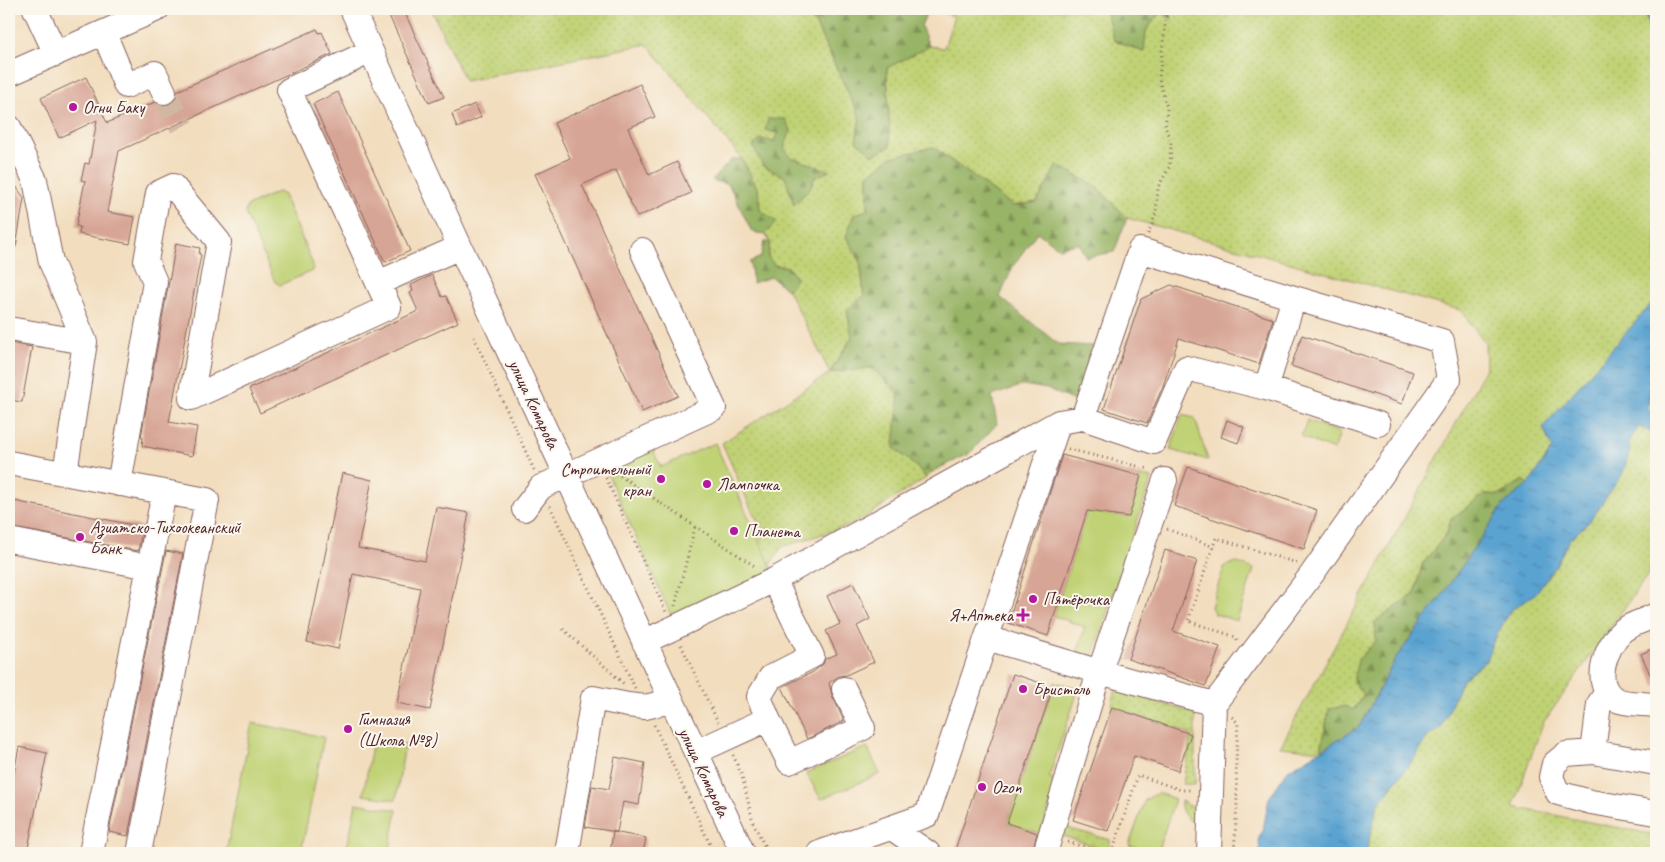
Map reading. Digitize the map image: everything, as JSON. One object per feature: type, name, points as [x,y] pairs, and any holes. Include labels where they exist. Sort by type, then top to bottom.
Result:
[{"type":"street","points":[[35,9],[56,54]]},
{"type":"street","points":[[9,74],[158,9]]},
{"type":"street","name":"улица Комарова","points":[[352,9],[460,247],[743,853]]},
{"type":"street","points":[[104,33],[126,86],[155,73],[164,92]]},
{"type":"street","points":[[119,484],[155,282],[146,261],[158,193],[173,186],[219,242],[191,398],[389,307],[289,90],[372,51]]},
{"type":"street","points":[[9,127],[35,180],[51,262],[85,342],[65,472]]},
{"type":"street","points":[[378,283],[460,247]]},
{"type":"street","points":[[524,510],[541,486],[598,462],[714,408],[642,250]]},
{"type":"street","points":[[1084,418],[1140,250],[1294,298],[1442,341],[1449,379],[1312,574],[1214,704],[1209,853]]},
{"type":"street","points":[[1266,388],[1294,298]]},
{"type":"street","points":[[9,329],[85,342]]},
{"type":"street","points":[[644,642],[672,626],[774,580],[1059,422],[1084,418],[1154,442],[1186,368],[1266,388],[1378,424]]},
{"type":"street","points":[[819,853],[927,815],[1059,422]]},
{"type":"street","points":[[9,463],[207,500],[139,853]]},
{"type":"street","points":[[1048,844],[1100,672],[1150,522],[1158,475]]},
{"type":"street","points":[[91,853],[164,493]]},
{"type":"street","points":[[9,540],[149,567]]},
{"type":"street","points":[[774,580],[812,656],[771,677],[759,697],[789,762],[863,728],[844,688]]},
{"type":"street","points":[[1656,615],[1623,630],[1610,644],[1602,673],[1607,692],[1616,700],[1656,705]]},
{"type":"street","points":[[987,638],[1214,704]]},
{"type":"street","points":[[1593,752],[1599,704],[1607,692]]},
{"type":"street","points":[[567,853],[593,698],[628,706],[645,707],[671,701]]},
{"type":"street","points":[[696,752],[768,719]]},
{"type":"street","points":[[1656,763],[1593,752],[1566,754],[1554,764],[1551,777],[1558,793],[1591,802],[1656,813]]},
{"type":"street","points":[[892,828],[928,853]]},
{"type":"path","points":[[1140,250],[1148,236],[1156,213],[1158,187],[1170,166],[1171,142],[1164,127],[1167,108],[1160,79],[1168,9]]},
{"type":"path","points":[[474,337],[541,486],[714,853]]},
{"type":"path","points":[[1062,447],[1158,475]]},
{"type":"path","points":[[598,462],[774,580]]},
{"type":"path","points":[[598,462],[672,626],[726,738],[742,776],[753,822],[768,853]]},
{"type":"path","points":[[1150,522],[1214,547]]},
{"type":"path","points":[[672,626],[695,527]]},
{"type":"path","points":[[1238,644],[1236,637],[1228,633],[1188,621],[1216,538],[1298,563]]},
{"type":"path","points":[[562,629],[626,685]]},
{"type":"path","points":[[1214,704],[1238,722],[1236,762],[1238,804],[1234,853]]},
{"type":"path","points":[[1112,853],[1138,775],[1181,790],[1194,790],[1198,785]]},
{"type":"path","points":[[1048,844],[1103,853]]},
{"type":"green space","points":[[431,9],[818,9],[813,19],[860,117],[856,141],[890,146],[887,68],[929,46],[944,48],[954,16],[928,9],[1105,9],[1114,40],[1143,52],[1146,31],[1160,12],[1172,18],[1168,9],[1644,9],[1649,28],[1656,32],[1656,294],[1653,302],[1529,484],[1523,480],[1500,495],[1485,494],[1451,519],[1447,533],[1422,565],[1415,594],[1375,622],[1376,641],[1358,660],[1364,694],[1353,710],[1329,709],[1321,751],[1280,747],[1486,368],[1485,342],[1460,310],[1127,218],[1096,186],[1057,165],[1037,202],[1013,206],[933,147],[868,174],[868,210],[854,214],[846,237],[860,260],[864,296],[847,310],[852,337],[830,372],[872,368],[899,394],[894,448],[920,470],[926,478],[854,524],[782,547],[766,570],[752,559],[764,531],[753,513],[722,443],[830,373],[788,290],[796,278],[788,267],[774,265],[768,258],[770,242],[765,234],[776,222],[760,210],[758,189],[742,159],[647,44],[465,81]],"holes":[[[791,130],[784,148],[791,157],[829,171],[815,177],[810,188],[794,205],[785,177],[763,166],[761,139],[774,143],[777,133]]]},
{"type":"green space","points":[[818,9],[928,9],[921,26],[929,46],[887,68],[890,146],[873,155],[856,141],[860,117],[813,19]]},
{"type":"green space","points":[[1105,9],[1168,9],[1172,19],[1160,12],[1146,31],[1144,52],[1114,40]]},
{"type":"green space","points":[[768,119],[785,119],[791,130],[784,148],[791,157],[830,171],[815,177],[810,188],[794,205],[785,177],[763,166],[753,146],[761,139],[774,142],[777,133],[765,130]]},
{"type":"green space","points":[[933,147],[1013,206],[1037,202],[1057,165],[1096,186],[1127,218],[1114,252],[1086,257],[1078,243],[1059,248],[1037,232],[1013,266],[1000,297],[1058,344],[1093,346],[1108,361],[1079,403],[1047,389],[1023,385],[992,396],[997,424],[969,454],[935,470],[926,478],[920,470],[894,448],[899,394],[872,368],[830,373],[852,337],[847,310],[864,296],[860,260],[846,237],[854,214],[868,210],[868,174],[892,157]]},
{"type":"green space","points":[[732,159],[742,159],[758,189],[760,210],[777,222],[765,234],[752,232],[729,185],[712,180]]},
{"type":"green space","points":[[278,192],[284,195],[313,265],[312,271],[280,285],[275,282],[245,213],[247,206]]},
{"type":"green space","points":[[764,242],[770,242],[768,257],[774,265],[788,267],[796,279],[788,290],[771,277],[753,283],[750,262],[761,257]]},
{"type":"green space","points":[[1656,359],[1656,416],[1648,410],[1652,364]]},
{"type":"green space","points":[[1182,415],[1195,418],[1208,460],[1170,450]]},
{"type":"green space","points":[[1307,420],[1340,433],[1334,450],[1301,437]]},
{"type":"green space","points":[[1639,426],[1656,435],[1656,563],[1543,723],[1513,807],[1656,835],[1656,853],[1366,853],[1378,804],[1415,757],[1428,736],[1441,728],[1462,680],[1487,660],[1492,644],[1510,611],[1536,593],[1556,565],[1569,540],[1589,522],[1623,473],[1628,442]]},
{"type":"green space","points":[[715,443],[771,567],[766,578],[674,622],[604,466],[651,446],[661,467]]},
{"type":"green space","points":[[1141,476],[1152,478],[1092,660],[1077,653],[1085,627],[1054,616],[1087,511],[1129,517]]},
{"type":"green space","points":[[1523,480],[1529,484],[1504,504],[1443,594],[1396,658],[1359,727],[1321,751],[1329,709],[1346,706],[1353,710],[1364,695],[1353,681],[1358,660],[1376,641],[1375,622],[1415,594],[1422,565],[1447,533],[1451,519],[1485,494],[1500,495]]},
{"type":"green space","points":[[1235,562],[1254,569],[1237,621],[1215,614],[1211,607],[1224,567]]},
{"type":"green space","points":[[1055,682],[1079,688],[1049,777],[1058,782],[1040,834],[1007,823]]},
{"type":"green space","points":[[1116,688],[1195,714],[1195,785],[1183,784],[1191,734],[1112,707]]},
{"type":"green space","points":[[252,723],[324,737],[301,853],[226,853]]},
{"type":"green space","points":[[373,740],[405,744],[396,800],[363,795]]},
{"type":"green space","points":[[867,747],[880,774],[821,799],[806,773]]},
{"type":"green space","points":[[1158,793],[1175,799],[1157,853],[1154,853],[1129,845],[1145,800]]},
{"type":"green space","points":[[1181,801],[1194,808],[1193,821],[1190,821],[1183,812]]},
{"type":"green space","points":[[356,803],[397,810],[389,853],[346,853]]},
{"type":"green space","points":[[1064,827],[1110,840],[1109,851],[1060,835]]},
{"type":"water","points":[[1644,9],[1656,9],[1656,32],[1649,28]]},
{"type":"water","points":[[1656,294],[1656,359],[1652,364],[1648,410],[1656,416],[1656,435],[1639,427],[1628,442],[1630,450],[1623,473],[1589,522],[1569,540],[1556,565],[1536,593],[1510,611],[1492,644],[1487,660],[1462,680],[1441,728],[1428,736],[1415,757],[1378,804],[1366,853],[1260,853],[1259,837],[1263,830],[1269,798],[1288,770],[1359,727],[1396,658],[1443,594],[1504,504],[1529,484],[1552,449],[1543,427],[1653,302]]},
{"type":"building","points":[[386,9],[403,9],[444,97],[429,103]]},
{"type":"building","points":[[317,29],[319,33],[322,32],[332,54],[119,151],[107,212],[135,217],[130,244],[79,234],[80,227],[76,226],[85,181],[81,180],[85,163],[89,164],[97,120],[59,138],[41,98],[86,77],[107,123],[155,102],[162,106],[169,105],[176,99],[177,91]]},
{"type":"building","points":[[640,84],[655,117],[628,128],[649,175],[677,162],[691,193],[637,217],[616,170],[582,185],[678,396],[642,412],[535,174],[570,158],[554,123]]},
{"type":"building","points":[[338,92],[410,251],[385,262],[313,104]]},
{"type":"building","points":[[475,104],[481,117],[457,128],[452,114]]},
{"type":"building","points":[[9,176],[24,198],[16,247],[9,247]]},
{"type":"building","points":[[176,243],[200,248],[199,254],[201,255],[169,422],[197,427],[192,456],[142,446],[143,438],[141,437]]},
{"type":"building","points":[[432,275],[442,297],[446,296],[458,322],[260,413],[249,389],[418,311],[410,293],[413,291],[411,285]]},
{"type":"building","points":[[1171,285],[1273,319],[1259,364],[1179,338],[1163,386],[1147,423],[1104,409],[1141,299]]},
{"type":"building","points":[[1302,335],[1413,372],[1402,404],[1291,366]]},
{"type":"building","points":[[9,343],[32,347],[22,402],[9,400]]},
{"type":"building","points":[[1227,420],[1244,427],[1238,443],[1221,437]]},
{"type":"building","points":[[1062,455],[1141,476],[1129,517],[1087,511],[1048,636],[1008,623]]},
{"type":"building","points":[[1188,467],[1317,510],[1304,549],[1174,506]]},
{"type":"building","points":[[342,473],[372,480],[358,548],[425,561],[436,507],[469,513],[430,710],[397,703],[420,588],[353,574],[338,649],[307,642]]},
{"type":"building","points":[[9,500],[143,527],[138,551],[9,527]]},
{"type":"building","points":[[1165,550],[1197,561],[1173,631],[1220,647],[1206,686],[1128,659]]},
{"type":"building","points":[[166,551],[183,554],[128,836],[109,832]]},
{"type":"building","points":[[853,583],[870,619],[857,626],[874,662],[846,675],[838,676],[829,683],[832,695],[844,721],[807,739],[782,687],[813,672],[823,664],[825,659],[837,654],[826,631],[840,624],[827,596]]},
{"type":"building","points":[[1656,647],[1656,688],[1641,654]]},
{"type":"building","points":[[1013,674],[1053,687],[1007,823],[1037,833],[1032,853],[954,853]]},
{"type":"building","points":[[1112,707],[1191,734],[1178,771],[1134,756],[1108,831],[1073,820]]},
{"type":"building","points":[[19,747],[47,753],[27,853],[9,853],[9,799]]},
{"type":"building","points":[[615,757],[645,763],[639,805],[623,802],[617,832],[585,827],[592,786],[609,789]]},
{"type":"building","points":[[613,832],[646,838],[643,853],[610,853]]},
{"type":"tunnel","points":[[164,92],[182,127]]},
{"type":"place","name":"Огни Баку","points":[[73,107]]},
{"type":"place","name":"Строительный кран","points":[[661,479]]},
{"type":"place","name":"Лампочка","points":[[707,484]]},
{"type":"place","name":"Планета","points":[[734,531]]},
{"type":"place","name":"Азиатско-Тихоокеанский Банк","points":[[80,537]]},
{"type":"place","name":"Пятёрочка","points":[[1033,599]]},
{"type":"place","name":"Я+Аптека","points":[[1023,615]]},
{"type":"place","name":"Бристоль","points":[[1023,689]]},
{"type":"place","name":"Гимназия (Школа №8)","points":[[348,729]]},
{"type":"place","name":"Ozon","points":[[982,787]]}]
